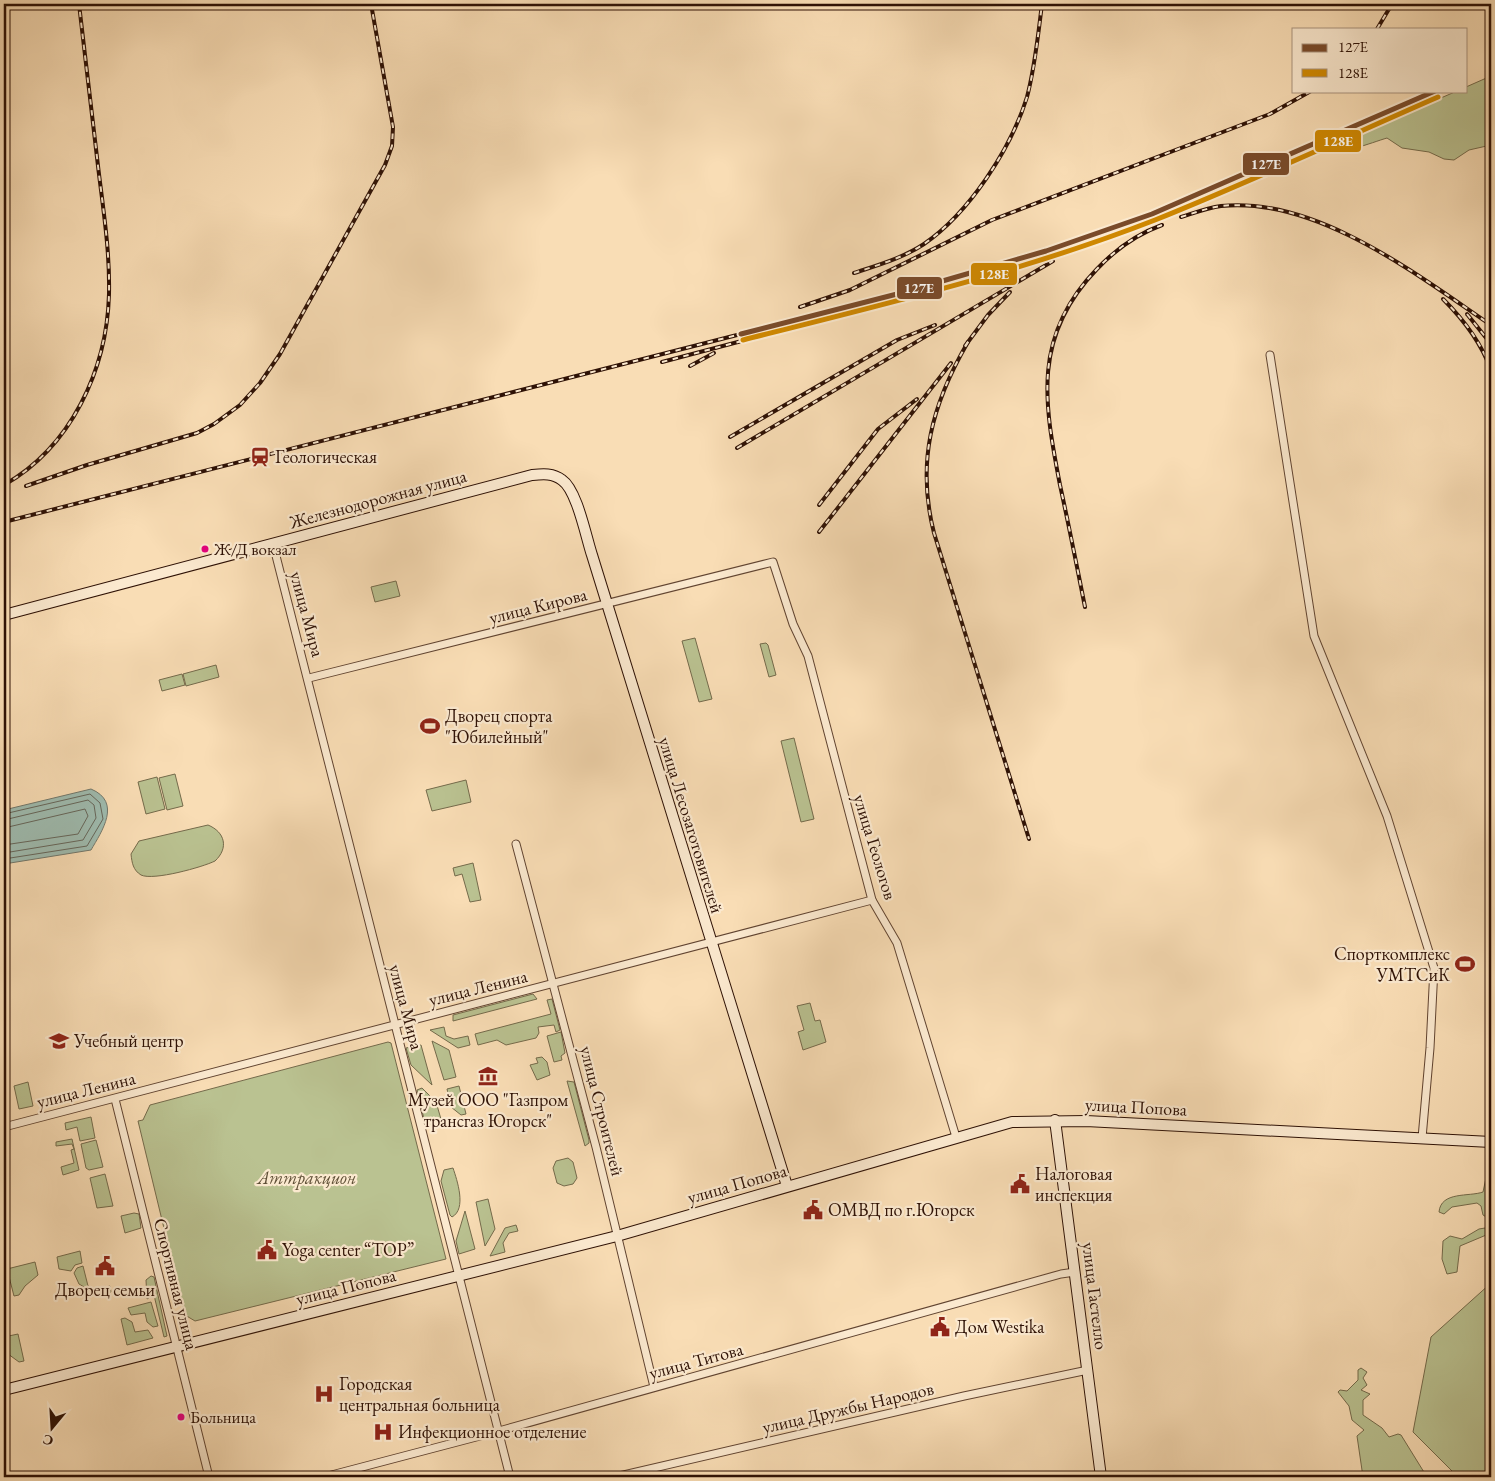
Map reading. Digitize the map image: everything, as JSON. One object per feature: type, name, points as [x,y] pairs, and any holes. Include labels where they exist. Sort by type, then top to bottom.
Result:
[{"type":"main road","name":"Железнодорожная улица","points":[[4,614],[532,475],[558,477]]},
{"type":"main road","name":"улица Лесозаготовителей","points":[[558,477],[571,490],[787,1186]]},
{"type":"main road","name":"улица Попова","points":[[4,1390],[617,1236],[1012,1122],[1055,1120],[1491,1142]]},
{"type":"main road","name":"улица Гастелло","points":[[1055,1120],[1101,1477]]},
{"type":"street","points":[[1270,355],[1314,636],[1387,816],[1434,968],[1430,1048],[1422,1138]]},
{"type":"street","name":"улица Мира","points":[[273,544],[309,678],[510,1477]]},
{"type":"street","name":"улица Кирова","points":[[309,678],[773,562]]},
{"type":"street","name":"улица Геологов","points":[[773,562],[793,624],[808,656],[872,900],[897,943],[956,1137]]},
{"type":"street","name":"улица Строителей","points":[[516,844],[554,984],[654,1387]]},
{"type":"street","name":"улица Ленина","points":[[4,1127],[712,944],[872,900]]},
{"type":"street","name":"Спортивная улица","points":[[114,1099],[209,1477]]},
{"type":"street","name":"улица Титова","points":[[324,1477],[499,1431],[1061,1274],[1075,1272]]},
{"type":"street","name":"улица Дружбы Народов","points":[[615,1477],[964,1396],[1088,1370]]},
{"type":"green space","points":[[1491,76],[1491,145],[1469,150],[1454,160],[1444,159],[1429,152],[1402,148],[1387,138],[1344,151],[1336,152],[1323,149],[1455,92],[1468,92],[1468,86]]},
{"type":"green space","points":[[396,581],[400,596],[375,602],[371,587]]},
{"type":"green space","points":[[695,638],[712,699],[699,702],[682,641]]},
{"type":"green space","points":[[766,643],[776,675],[769,677],[760,644]]},
{"type":"green space","points":[[216,665],[219,677],[186,686],[183,674]]},
{"type":"green space","points":[[182,674],[185,685],[162,691],[159,680]]},
{"type":"green space","points":[[794,738],[814,819],[801,822],[781,741]]},
{"type":"green space","points":[[175,774],[183,806],[167,810],[159,778]]},
{"type":"green space","points":[[157,777],[165,809],[146,814],[138,782]]},
{"type":"green space","points":[[466,780],[471,802],[432,811],[426,790]]},
{"type":"green space","points":[[208,825],[218,832],[223,841],[222,851],[215,861],[200,867],[167,875],[141,875],[135,869],[131,854],[139,841]]},
{"type":"green space","points":[[473,863],[481,900],[470,902],[462,874],[455,876],[453,868]]},
{"type":"green space","points":[[533,994],[537,999],[453,1021],[453,1015]]},
{"type":"green space","points":[[552,999],[560,1030],[556,1032],[554,1025],[538,1027],[539,1033],[536,1038],[506,1045],[497,1040],[478,1045],[475,1034],[551,1014],[547,1000]]},
{"type":"green space","points":[[810,1003],[815,1021],[820,1020],[826,1042],[803,1050],[798,1032],[804,1030],[797,1006]]},
{"type":"green space","points":[[444,1027],[446,1036],[454,1039],[468,1036],[470,1045],[458,1048],[430,1030]]},
{"type":"green space","points":[[561,1032],[565,1053],[561,1056],[562,1060],[554,1062],[547,1036]]},
{"type":"green space","points":[[432,1041],[449,1050],[456,1077],[444,1080]]},
{"type":"green space","name":"Аттракцион","points":[[388,1042],[391,1043],[446,1259],[195,1321],[185,1315],[138,1121],[143,1120],[150,1105]]},
{"type":"green space","points":[[421,1045],[432,1085],[411,1065],[406,1048]]},
{"type":"green space","points":[[542,1057],[547,1062],[550,1075],[537,1080],[530,1065],[538,1063],[536,1058]]},
{"type":"green space","points":[[567,1081],[574,1082],[589,1140],[589,1143],[585,1146]]},
{"type":"green space","points":[[28,1082],[33,1106],[19,1109],[14,1086]]},
{"type":"green space","points":[[459,1086],[466,1114],[461,1115],[451,1107],[447,1089]]},
{"type":"green space","points":[[422,1088],[436,1102],[443,1126],[434,1129],[425,1123],[417,1090]]},
{"type":"green space","points":[[91,1117],[95,1138],[80,1141],[77,1127],[66,1130],[65,1123]]},
{"type":"green space","points":[[72,1139],[79,1170],[63,1175],[61,1167],[74,1163],[71,1150],[74,1149],[72,1144],[56,1146],[56,1142]]},
{"type":"green space","points":[[96,1140],[103,1167],[89,1170],[86,1168],[81,1144]]},
{"type":"green space","points":[[568,1158],[573,1162],[577,1178],[573,1184],[564,1186],[557,1183],[553,1168],[556,1161]]},
{"type":"green space","points":[[453,1168],[460,1201],[457,1213],[452,1217],[441,1181],[444,1170]]},
{"type":"green space","points":[[105,1174],[113,1206],[97,1208],[90,1178]]},
{"type":"green space","points":[[1491,1176],[1491,1220],[1483,1215],[1481,1206],[1477,1203],[1452,1207],[1444,1214],[1439,1212],[1441,1205],[1450,1198],[1483,1192],[1486,1178]]},
{"type":"green space","points":[[488,1199],[495,1229],[485,1246],[476,1202]]},
{"type":"green space","points":[[465,1211],[475,1249],[459,1254],[456,1241]]},
{"type":"green space","points":[[134,1213],[139,1214],[141,1228],[125,1233],[121,1216]]},
{"type":"green space","points":[[516,1225],[518,1231],[509,1233],[503,1243],[505,1252],[490,1256],[505,1228]]},
{"type":"green space","points":[[1491,1227],[1491,1233],[1460,1246],[1457,1272],[1447,1274],[1442,1259],[1443,1241],[1450,1236],[1462,1239],[1479,1229]]},
{"type":"green space","points":[[80,1251],[82,1263],[75,1265],[71,1271],[59,1269],[57,1257]]},
{"type":"green space","points":[[35,1262],[38,1275],[25,1286],[19,1295],[14,1296],[7,1269]]},
{"type":"green space","points":[[83,1266],[88,1286],[94,1290],[110,1286],[111,1292],[98,1295],[79,1284],[74,1273],[77,1268]]},
{"type":"green space","points":[[151,1276],[154,1277],[167,1336],[164,1337],[153,1291],[152,1296],[147,1299],[146,1280]]},
{"type":"green space","points":[[1491,1283],[1491,1477],[1458,1477],[1413,1432],[1431,1337]]},
{"type":"green space","points":[[151,1302],[158,1326],[153,1327],[147,1322],[145,1313],[131,1315],[128,1308]]},
{"type":"green space","points":[[125,1318],[132,1322],[135,1332],[148,1330],[153,1338],[127,1345],[121,1319]]},
{"type":"green space","points":[[18,1334],[24,1361],[19,1362],[4,1351],[4,1337]]},
{"type":"green space","points":[[1361,1368],[1367,1372],[1363,1378],[1367,1385],[1361,1390],[1370,1394],[1363,1400],[1363,1415],[1382,1428],[1389,1437],[1401,1435],[1427,1477],[1363,1477],[1357,1436],[1364,1430],[1352,1420],[1349,1406],[1338,1392],[1340,1390],[1347,1391],[1358,1380],[1358,1370]]},
{"type":"water","points":[[91,789],[106,801],[108,809],[104,826],[91,850],[4,864],[4,810]]},
{"type":"railway","points":[[4,485],[28,469],[48,450],[66,428],[81,404],[93,378],[107,322],[109,294],[107,246],[79,4]]},
{"type":"railway","points":[[26,486],[87,465],[197,433],[214,424],[240,405],[260,383],[280,354],[385,165],[392,146],[393,127],[371,4]]},
{"type":"railway","points":[[854,273],[899,257],[924,244],[957,215],[986,178],[1010,138],[1027,97],[1042,4]]},
{"type":"railway","points":[[1378,28],[1392,4]]},
{"type":"railway","points":[[800,307],[850,290],[992,220],[1270,114],[1309,92]]},
{"type":"railway","points":[[662,362],[989,276],[1048,258],[1174,213],[1290,163]]},
{"type":"railway","points":[[1181,217],[1221,206],[1257,206],[1293,213],[1329,226],[1364,243],[1431,284],[1491,325]]},
{"type":"railway","points":[[1085,607],[1054,455],[1050,426],[1048,371],[1053,345],[1062,319],[1076,294],[1097,269],[1127,243],[1162,225]]},
{"type":"railway","points":[[737,448],[1053,261]]},
{"type":"railway","points":[[965,346],[988,315],[1010,292]]},
{"type":"railway","points":[[1443,299],[1471,332],[1491,370]]},
{"type":"railway","points":[[1467,314],[1491,344]]},
{"type":"railway","points":[[730,437],[897,340],[935,325]]},
{"type":"railway","points":[[4,522],[741,334]]},
{"type":"railway","points":[[968,342],[945,388],[931,434],[927,458],[929,507],[934,533],[1029,839]]},
{"type":"railway","points":[[690,366],[714,353]]},
{"type":"railway","points":[[819,532],[951,363]]},
{"type":"railway","points":[[819,505],[878,429],[917,399]]},
{"type":"transit line","name":"127Е","points":[[741,334],[901,293],[1046,251],[1152,214],[1433,92]]},
{"type":"transit line","name":"128Е","points":[[743,340],[1003,272],[1105,239],[1226,191],[1438,97]]},
{"type":"place","name":"Геологическая","points":[[260,457]]},
{"type":"place","name":"Ж/Д вокзал","points":[[205,549]]},
{"type":"place","name":"Дворец спорта \"Юбилейный\"","points":[[430,726]]},
{"type":"place","name":"Спорткомплекс УМТСиК","points":[[1465,964]]},
{"type":"place","name":"Учебный центр","points":[[59,1041]]},
{"type":"place","name":"Музей ООО \"Газпром трансгаз Югорск\"","points":[[488,1076]]},
{"type":"place","name":"Налоговая инспекция","points":[[1020,1184]]},
{"type":"place","name":"ОМВД по г.Югорск","points":[[813,1210]]},
{"type":"place","name":"Yoga center “TOP”","points":[[267,1250]]},
{"type":"place","name":"Дворец семьи","points":[[105,1266]]},
{"type":"place","name":"Дом Westika","points":[[940,1327]]},
{"type":"place","name":"Городская центральная больница","points":[[324,1394]]},
{"type":"place","name":"Больница","points":[[181,1417]]},
{"type":"place","name":"Инфекционное отделение","points":[[383,1432]]}]
